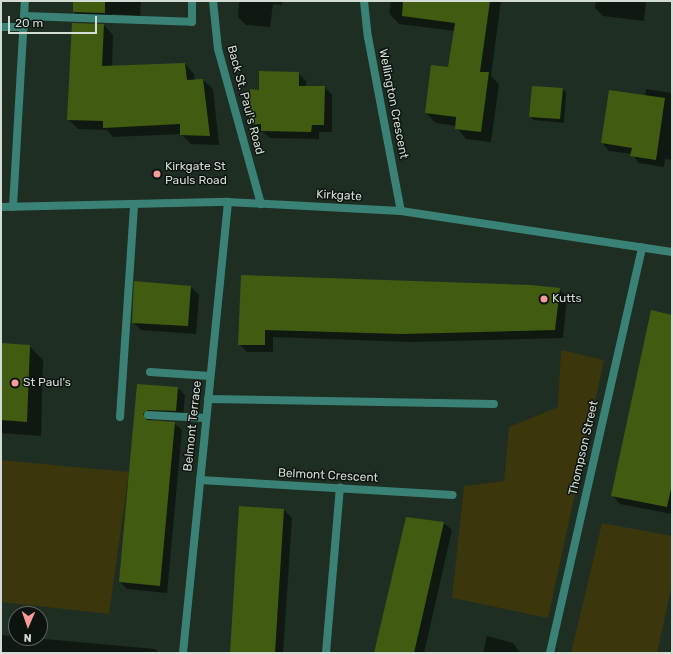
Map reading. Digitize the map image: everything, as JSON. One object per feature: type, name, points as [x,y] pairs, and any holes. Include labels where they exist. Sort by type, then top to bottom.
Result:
[{"type":"street","points":[[13,207],[25,1]]},
{"type":"street","points":[[24,16],[192,22],[192,1]]},
{"type":"street","name":"Back St. Paul's Road","points":[[212,1],[218,49],[261,204]]},
{"type":"street","name":"Wellington Crescent","points":[[364,1],[368,37],[401,211]]},
{"type":"street","points":[[1,27],[24,27]]},
{"type":"street","name":"Kirkgate","points":[[1,207],[228,202],[401,211],[672,252]]},
{"type":"street","name":"Belmont Terrace","points":[[183,653],[228,202]]},
{"type":"street","points":[[120,417],[134,204]]},
{"type":"street","name":"Thompson Street","points":[[550,653],[642,248]]},
{"type":"street","points":[[150,372],[210,376]]},
{"type":"street","points":[[208,399],[494,404]]},
{"type":"street","points":[[148,415],[206,418]]},
{"type":"street","name":"Belmont Crescent","points":[[200,480],[454,495]]},
{"type":"street","points":[[326,653],[340,488]]},
{"type":"shaded area","points":[[561,350],[604,360],[548,618],[452,598],[464,486],[504,481],[509,427],[558,407]]},
{"type":"shaded area","points":[[1,460],[129,472],[109,614],[48,607],[48,606],[1,602]]},
{"type":"shaded area","points":[[602,523],[672,536],[672,584],[657,653],[571,653]]},
{"type":"building","points":[[73,1],[105,1],[105,13],[73,12]]},
{"type":"building","points":[[403,1],[490,1],[480,72],[489,72],[481,132],[455,129],[456,117],[425,113],[431,65],[448,67],[455,23],[402,16]]},
{"type":"building","points":[[72,23],[104,24],[102,66],[185,63],[187,80],[203,79],[210,136],[180,135],[180,124],[103,128],[103,121],[67,120]]},
{"type":"building","points":[[259,71],[299,72],[299,86],[325,86],[324,125],[312,125],[311,132],[261,131],[261,124],[249,125],[250,89],[259,90]]},
{"type":"building","points":[[532,86],[563,88],[560,119],[529,117]]},
{"type":"building","points":[[609,90],[665,98],[656,160],[630,156],[632,148],[601,143]]},
{"type":"building","points":[[241,275],[531,285],[560,288],[555,330],[402,334],[265,330],[265,345],[238,345]]},
{"type":"building","points":[[134,281],[191,286],[188,326],[132,323]]},
{"type":"building","points":[[651,310],[672,315],[672,484],[667,507],[611,496]]},
{"type":"building","name":"St Paul's","points":[[1,343],[30,345],[27,422],[1,420]]},
{"type":"building","points":[[137,384],[178,387],[176,411],[148,410],[143,414],[147,420],[175,422],[160,586],[119,582]]},
{"type":"building","points":[[239,506],[284,509],[275,653],[230,653]]},
{"type":"building","points":[[406,517],[444,522],[414,653],[374,653]]},
{"type":"place","name":"Kirkgate St Pauls Road","points":[[157,174]]},
{"type":"place","name":"Kutts","points":[[544,299]]},
{"type":"place","name":"St Paul's","points":[[15,383]]}]
